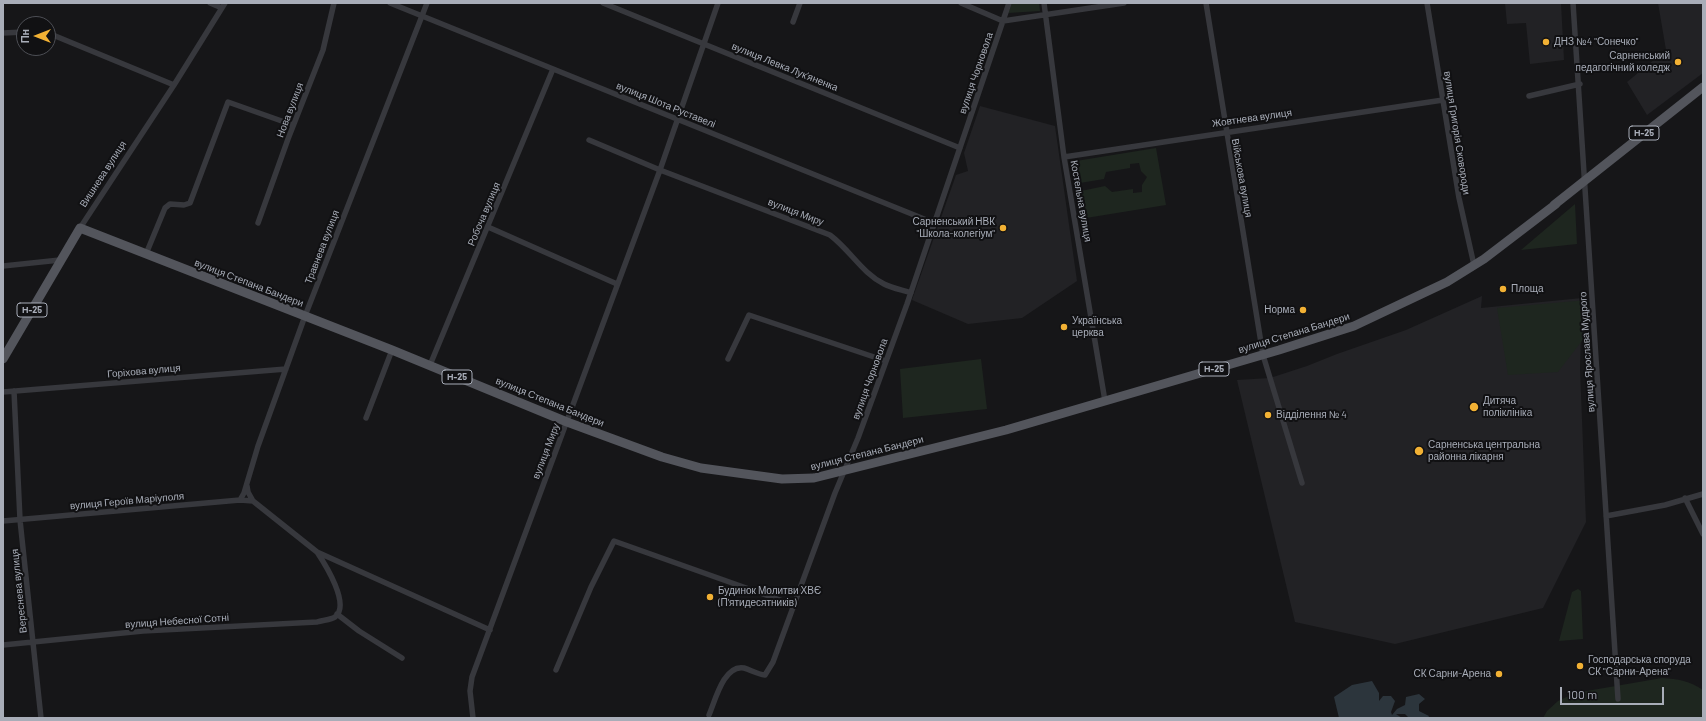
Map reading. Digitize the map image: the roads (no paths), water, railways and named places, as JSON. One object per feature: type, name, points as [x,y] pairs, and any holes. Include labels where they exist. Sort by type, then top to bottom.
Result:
[{"type":"main road","name":"вулиця Степана Бандери","points":[[80,228],[392,350],[567,422],[662,458],[701,468],[782,479],[814,478],[1006,430],[1263,355],[1354,326],[1447,282],[1474,265],[1555,204],[1703,87]]},
{"type":"main road","name":"Вишнева вулиця","points":[[3,360],[80,228]]},
{"type":"street","points":[[210,3],[223,5]]},
{"type":"street","name":"Нова вулиця","points":[[258,223],[322,50],[334,3]]},
{"type":"street","name":"вулиця Шота Руставелі","points":[[390,3],[934,223]]},
{"type":"street","name":"Травнева вулиця","points":[[240,500],[244,493],[258,446],[305,316],[427,3]]},
{"type":"street","name":"вулиця Левка Лукʼяненка","points":[[603,3],[960,148]]},
{"type":"street","name":"вулиця Миру","points":[[473,718],[470,691],[472,677],[660,170],[676,119],[718,3]]},
{"type":"street","points":[[961,3],[1003,21],[1045,16],[1124,3]]},
{"type":"street","name":"вулиця Чорновола","points":[[709,715],[726,676],[733,669],[743,668],[765,675],[769,669],[858,438],[911,293],[1009,3]]},
{"type":"street","name":"Костельна вулиця","points":[[1044,3],[1064,157],[1105,401]]},
{"type":"street","name":"Військова вулиця","points":[[1206,3],[1263,355],[1302,483]]},
{"type":"street","name":"вулиця Григорія Сковороди","points":[[1427,3],[1459,199],[1474,265]]},
{"type":"street","name":"вулиця Ярослава Мудрого","points":[[1573,3],[1580,84],[1618,699]]},
{"type":"street","name":"Вишнева вулиця","points":[[80,228],[174,85],[223,5]]},
{"type":"street","points":[[3,33],[16,32]]},
{"type":"street","points":[[56,36],[174,85]]},
{"type":"street","name":"Робоча вулиця","points":[[430,366],[553,69]]},
{"type":"street","points":[[1529,96],[1580,84]]},
{"type":"street","name":"Жовтнева вулиця","points":[[1064,157],[1226,131],[1443,100]]},
{"type":"street","points":[[146,254],[165,208],[170,204],[184,205],[190,203],[228,102],[294,124]]},
{"type":"street","name":"вулиця Миру","points":[[589,140],[660,170],[830,235],[844,246],[867,272],[884,284],[911,293]]},
{"type":"street","points":[[488,227],[617,284]]},
{"type":"street","points":[[3,266],[60,260]]},
{"type":"street","points":[[728,359],[749,315],[886,361]]},
{"type":"street","points":[[366,418],[392,350]]},
{"type":"street","name":"Горіхова вулиця","points":[[3,392],[286,369]]},
{"type":"street","name":"Вереснева вулиця","points":[[14,391],[20,520],[42,718]]},
{"type":"street","points":[[247,483],[248,492],[253,501],[317,552],[490,630]]},
{"type":"street","points":[[1606,516],[1665,505],[1703,494]]},
{"type":"street","points":[[1685,498],[1703,534]]},
{"type":"street","name":"вулиця Героїв Маріуполя","points":[[3,521],[240,500],[253,501]]},
{"type":"street","points":[[556,670],[590,587],[614,541],[794,605]]},
{"type":"street","points":[[317,552],[329,570],[341,602],[337,614],[359,631],[402,658]]},
{"type":"street","points":[[329,570],[334,564],[339,562]]},
{"type":"street","name":"вулиця Небесної Сотні","points":[[3,645],[143,631],[317,622],[335,617],[337,614]]},
{"type":"place","name":"ДНЗ №4 \"Сонечко\"","points":[[1546,42]]},
{"type":"place","name":"Сарненський педагогічний коледж","points":[[1678,62]]},
{"type":"place","name":"Сарненський НВК \"Школа-колегіум\"","points":[[1003,228]]},
{"type":"place","name":"Площа","points":[[1503,289]]},
{"type":"place","name":"Норма","points":[[1303,310]]},
{"type":"place","name":"Українська церква","points":[[1064,327]]},
{"type":"place","name":"Дитяча поліклініка","points":[[1474,407]]},
{"type":"place","name":"Відділення № 4","points":[[1268,415]]},
{"type":"place","name":"Сарненська центральна районна лікарня","points":[[1419,451]]},
{"type":"place","name":"Будинок Молитви ХВЄ (П'ятидесятників)","points":[[710,597]]},
{"type":"place","name":"Господарська споруда СК \"Сарни-Арена\"","points":[[1580,666]]},
{"type":"place","name":"СК Сарни-Арена","points":[[1499,674]]}]
